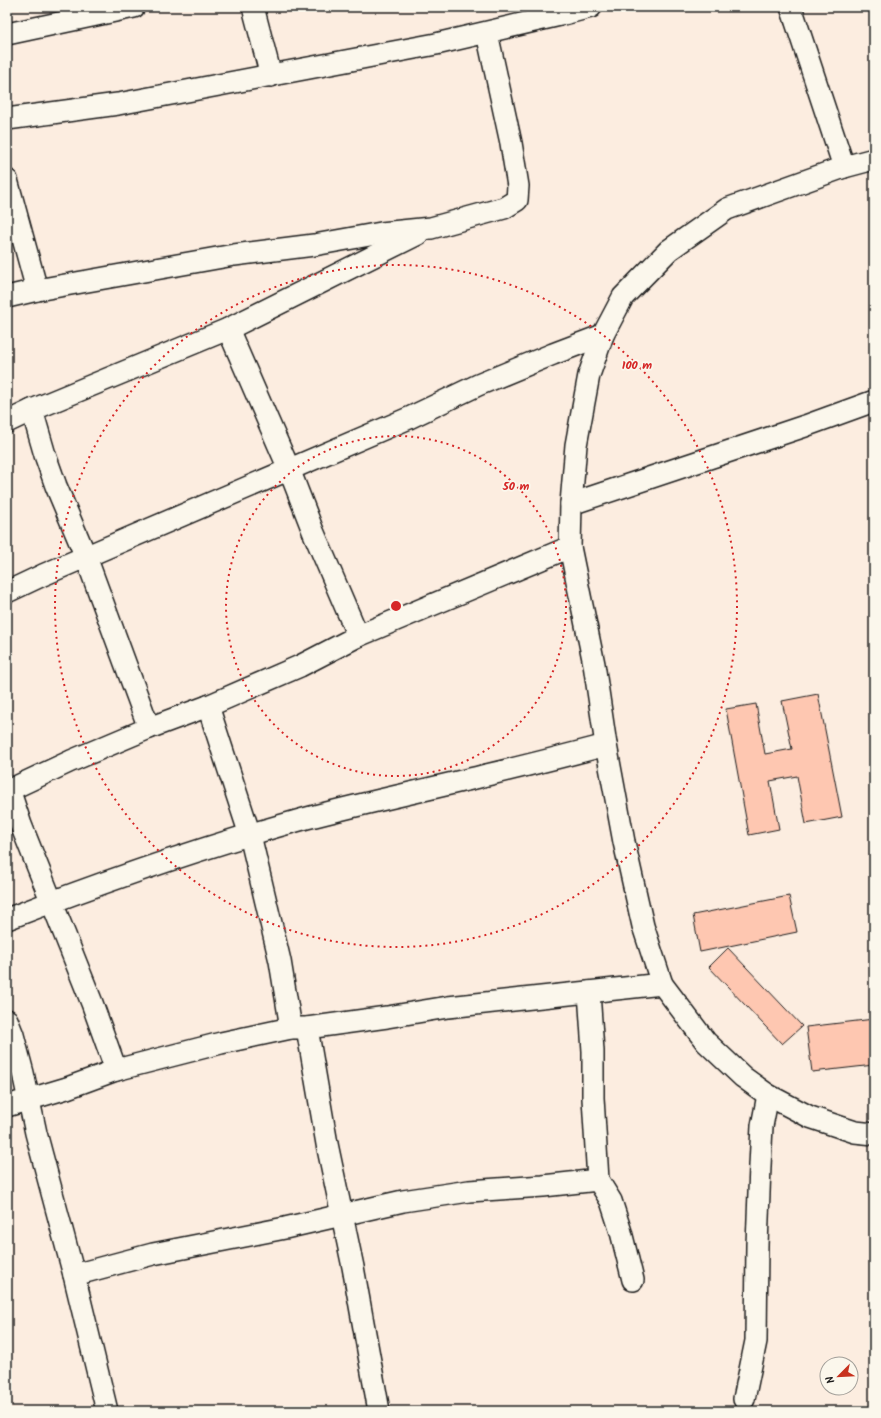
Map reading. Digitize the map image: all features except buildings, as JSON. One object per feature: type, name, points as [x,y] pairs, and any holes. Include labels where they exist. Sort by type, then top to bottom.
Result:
[{"type":"street","points":[[7,34],[132,7]]},
{"type":"street","points":[[253,7],[272,76]]},
{"type":"street","points":[[7,119],[118,104],[272,76],[487,33],[559,11],[591,7]]},
{"type":"street","points":[[791,7],[844,167]]},
{"type":"street","points":[[7,298],[37,290],[234,255],[314,245],[381,233],[431,228],[504,208],[517,200],[518,186],[511,143],[487,33]]},
{"type":"street","points":[[874,159],[844,167],[728,209],[669,250],[623,297],[603,335],[589,375],[576,445],[571,504],[570,548],[594,664],[606,745],[624,842],[643,926],[662,984],[706,1042],[743,1077],[768,1095],[810,1117],[855,1132],[874,1134]]},
{"type":"street","points":[[7,180],[37,290]]},
{"type":"street","points":[[7,422],[32,410],[228,329],[431,228]]},
{"type":"street","points":[[228,329],[289,469],[313,531],[358,636]]},
{"type":"street","points":[[7,592],[409,418],[484,382],[603,335]]},
{"type":"street","points":[[571,504],[805,426],[874,401]]},
{"type":"street","points":[[32,410],[45,456],[56,486],[86,557],[149,728]]},
{"type":"street","points":[[116,1070],[92,1003],[8,790],[71,761],[149,728],[208,706],[300,666],[358,636],[570,548]]},
{"type":"street","points":[[208,706],[250,834],[280,961],[299,1028],[327,1144],[353,1267],[379,1411]]},
{"type":"street","points":[[7,919],[197,851],[250,834],[308,818],[606,745]]},
{"type":"street","points":[[7,1106],[28,1098],[67,1088],[116,1070],[221,1043],[299,1028],[387,1017],[448,1007],[662,984]]},
{"type":"street","points":[[589,992],[598,1180],[611,1201],[621,1232],[633,1280]]},
{"type":"street","points":[[7,1020],[13,1035],[36,1133],[74,1275],[107,1411]]},
{"type":"street","points":[[744,1399],[756,1341],[760,1166],[762,1126],[768,1095]]},
{"type":"street","points":[[74,1275],[153,1254],[403,1201],[469,1191],[543,1186],[598,1180]]}]
